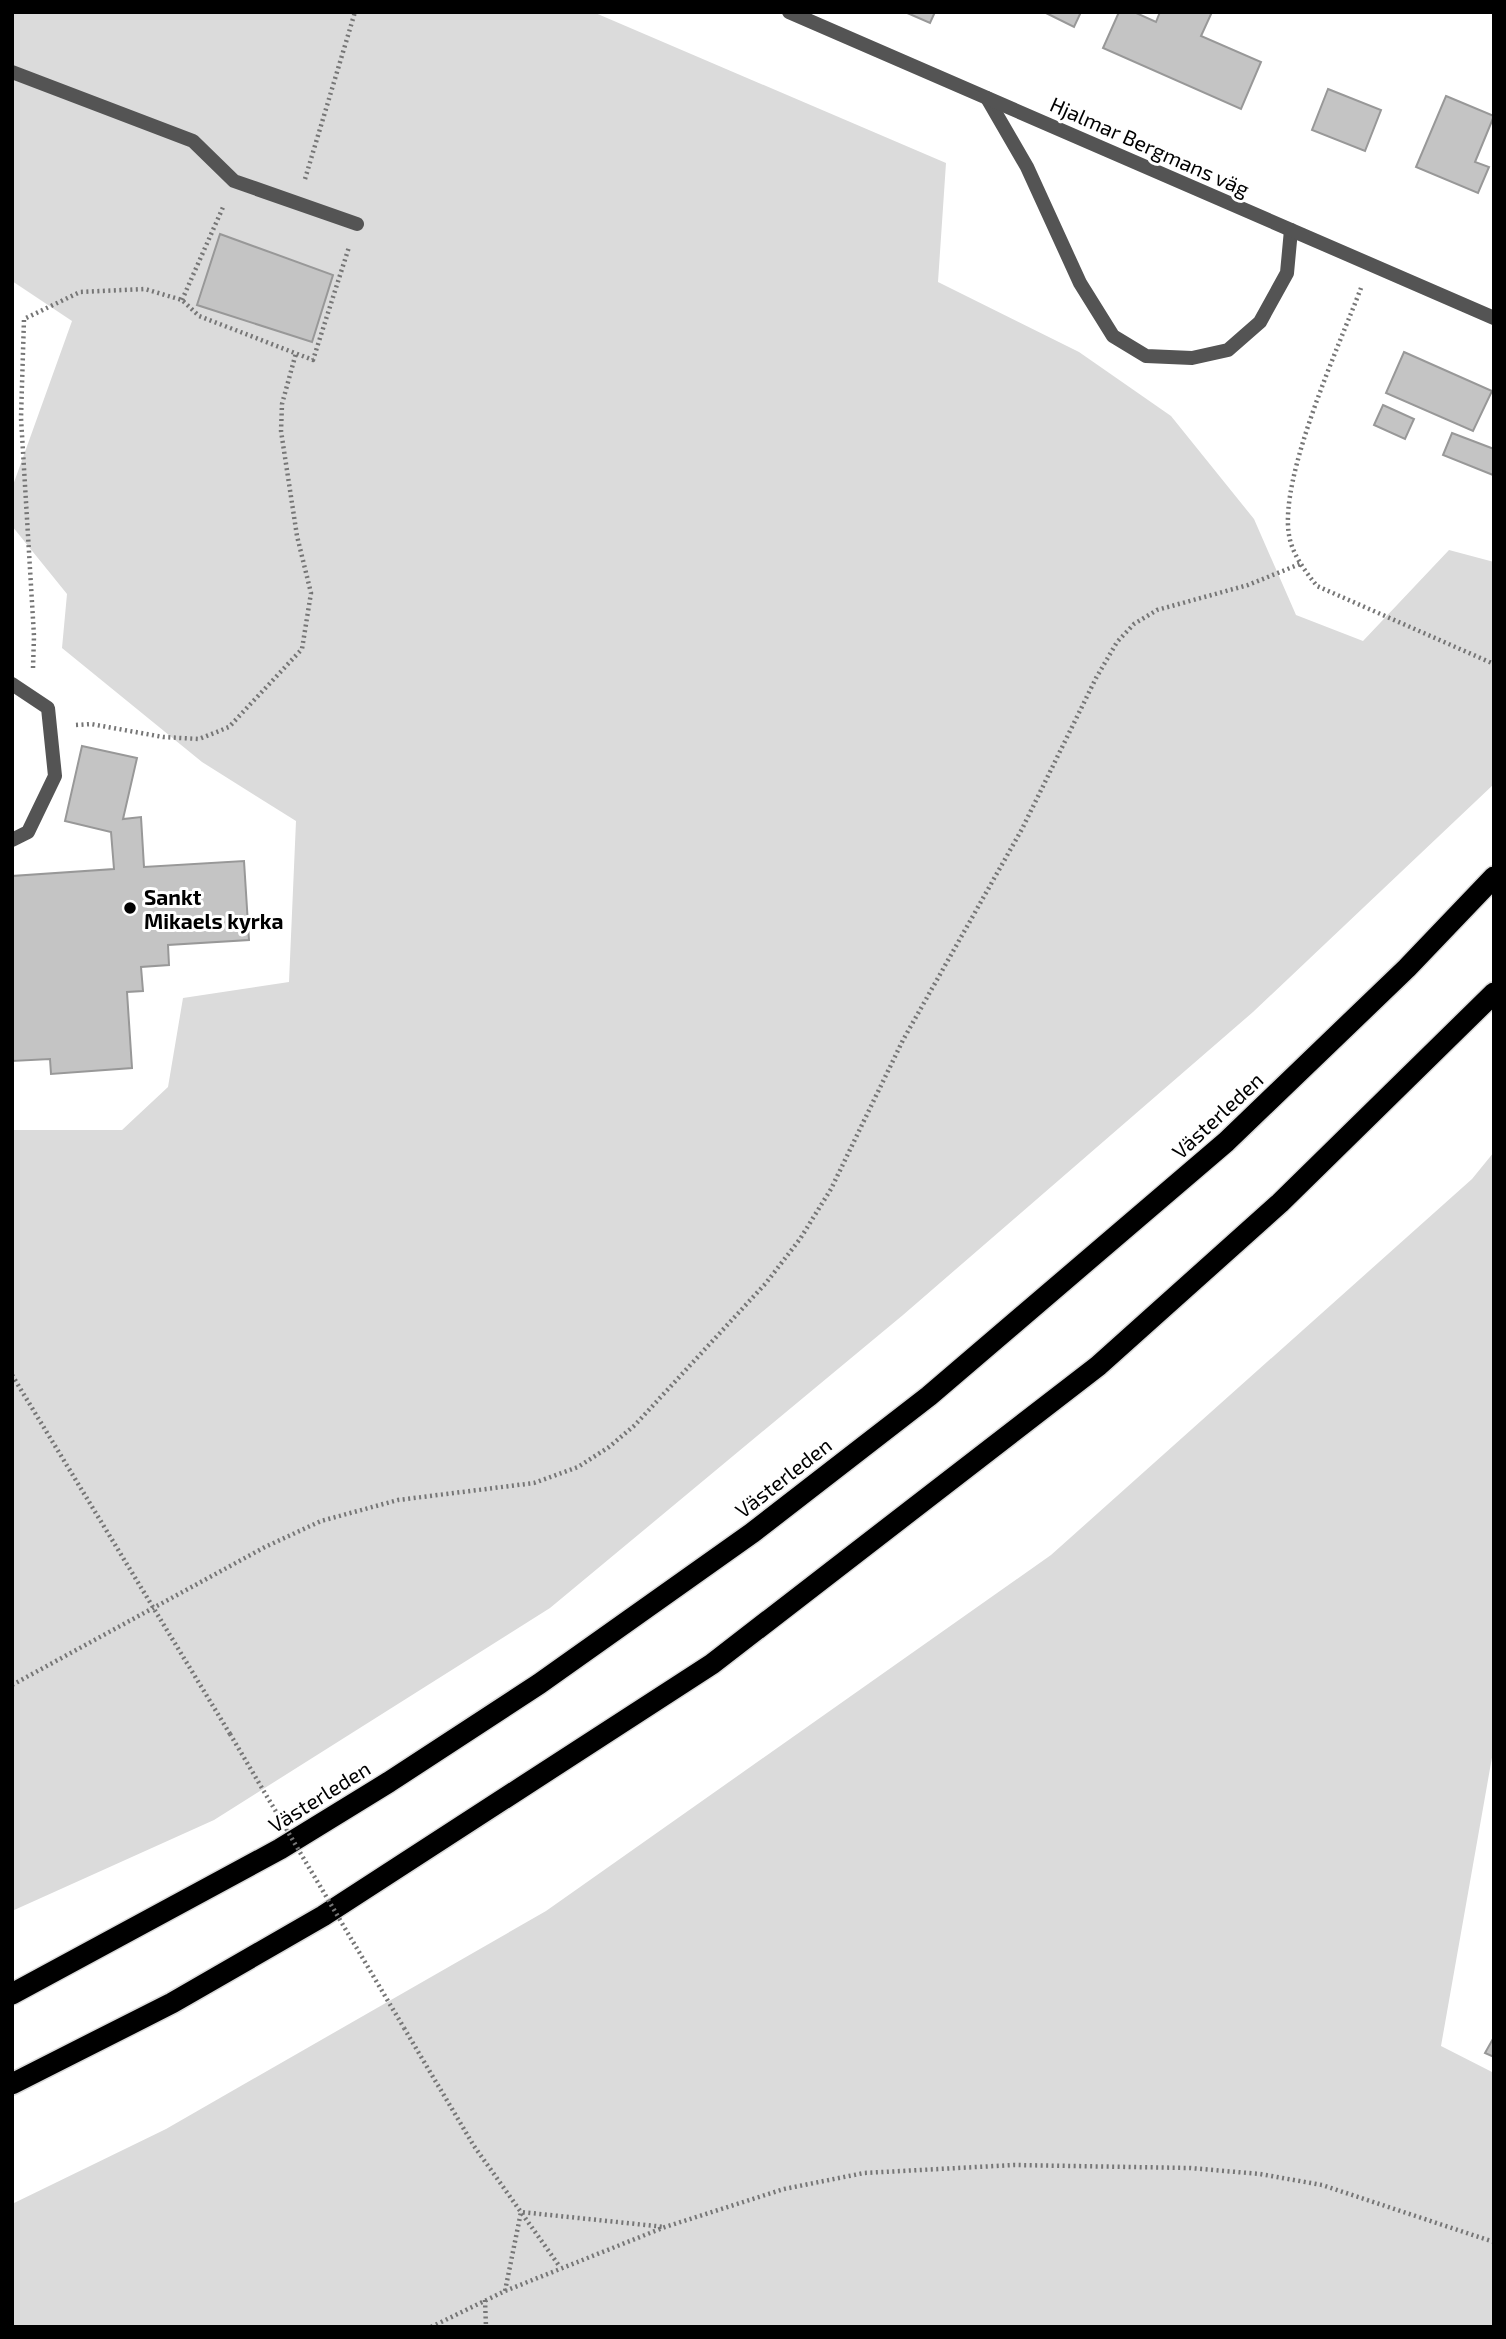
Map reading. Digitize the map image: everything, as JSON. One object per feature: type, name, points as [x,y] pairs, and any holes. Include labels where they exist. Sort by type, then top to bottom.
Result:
[{"type":"highway","name":"Västerleden","points":[[12,1994],[280,1849],[389,1782],[550,1676],[752,1533],[929,1396],[1226,1142],[1407,968],[1494,877]]},
{"type":"highway","points":[[12,2084],[172,2003],[335,1909],[743,1641],[1098,1366],[1280,1203],[1494,993]]},
{"type":"street","name":"Hjalmar Bergmans väg","points":[[789,12],[808,16],[987,98],[1494,318]]},
{"type":"street","points":[[12,72],[193,141],[234,181],[357,224]]},
{"type":"street","points":[[987,98],[1027,167],[1080,283],[1114,336],[1146,356],[1192,358],[1228,350],[1260,322],[1287,273],[1291,230]]},
{"type":"street","points":[[12,684],[48,708],[55,776],[28,832],[12,839]]},
{"type":"path","points":[[297,203],[355,12]]},
{"type":"path","points":[[182,300],[234,181]]},
{"type":"path","points":[[31,696],[34,636],[21,418],[24,318],[80,292],[145,289],[182,300],[199,316],[313,360],[357,224]]},
{"type":"path","points":[[1371,265],[1297,461],[1288,503],[1289,536],[1300,564],[1317,586],[1494,664]]},
{"type":"path","points":[[50,726],[91,724],[163,737],[199,739],[229,727],[302,649],[311,593],[297,536],[281,431],[282,404],[296,353]]},
{"type":"path","points":[[12,1685],[265,1546],[321,1521],[398,1500],[534,1483],[578,1467],[610,1447],[635,1425],[766,1283],[800,1240],[831,1189],[903,1040],[1012,849],[1096,678],[1117,642],[1134,624],[1157,610],[1248,585],[1300,564]]},
{"type":"path","points":[[13,1376],[155,1607],[474,2146],[560,2267]]},
{"type":"path","points":[[431,2327],[560,2267],[666,2227],[784,2189],[864,2173],[1014,2165],[1177,2168],[1260,2174],[1321,2185],[1494,2242]]},
{"type":"path","points":[[521,2212],[666,2227]]},
{"type":"path","points":[[505,2291],[521,2212]]},
{"type":"path","points":[[485,2300],[486,2327]]},
{"type":"shaded area","points":[[12,12],[593,12],[946,163],[938,282],[1079,352],[1171,416],[1254,519],[1296,615],[1363,641],[1449,550],[1494,562],[1494,784],[1253,1012],[903,1315],[550,1608],[214,1820],[12,1911],[12,1130],[122,1130],[168,1087],[183,998],[289,982],[296,821],[202,762],[62,648],[67,594],[12,526],[12,488],[72,321],[12,281]]},
{"type":"shaded area","points":[[1494,1152],[1494,1746],[1441,2046],[1494,2073],[1494,2327],[12,2327],[12,2204],[166,2129],[546,1911],[1051,1555],[1472,1179]]},
{"type":"building","points":[[905,12],[935,12],[930,23]]},
{"type":"building","points":[[1044,12],[1081,12],[1074,27]]},
{"type":"building","points":[[1119,12],[1134,12],[1156,22],[1160,12],[1212,12],[1201,36],[1261,62],[1241,109],[1103,48]]},
{"type":"building","points":[[1328,89],[1381,110],[1365,151],[1312,130]]},
{"type":"building","points":[[1446,96],[1494,116],[1475,162],[1489,167],[1478,193],[1416,167]]},
{"type":"building","points":[[220,234],[333,275],[312,342],[197,305]]},
{"type":"building","points":[[1404,352],[1492,391],[1473,431],[1386,393]]},
{"type":"building","points":[[1383,405],[1414,419],[1405,439],[1374,425]]},
{"type":"building","points":[[1452,433],[1494,449],[1493,475],[1443,455]]},
{"type":"building","name":"Sankt Mikaels kyrka","points":[[82,746],[137,758],[123,819],[141,817],[144,867],[244,861],[249,940],[168,945],[169,965],[141,967],[143,991],[127,992],[132,1068],[51,1074],[50,1059],[12,1061],[12,876],[114,869],[111,832],[65,821]]},
{"type":"building","points":[[1494,2037],[1494,2057],[1485,2053]]},
{"type":"place","name":"Sankt Mikaels kyrka","points":[[130,908]]}]
